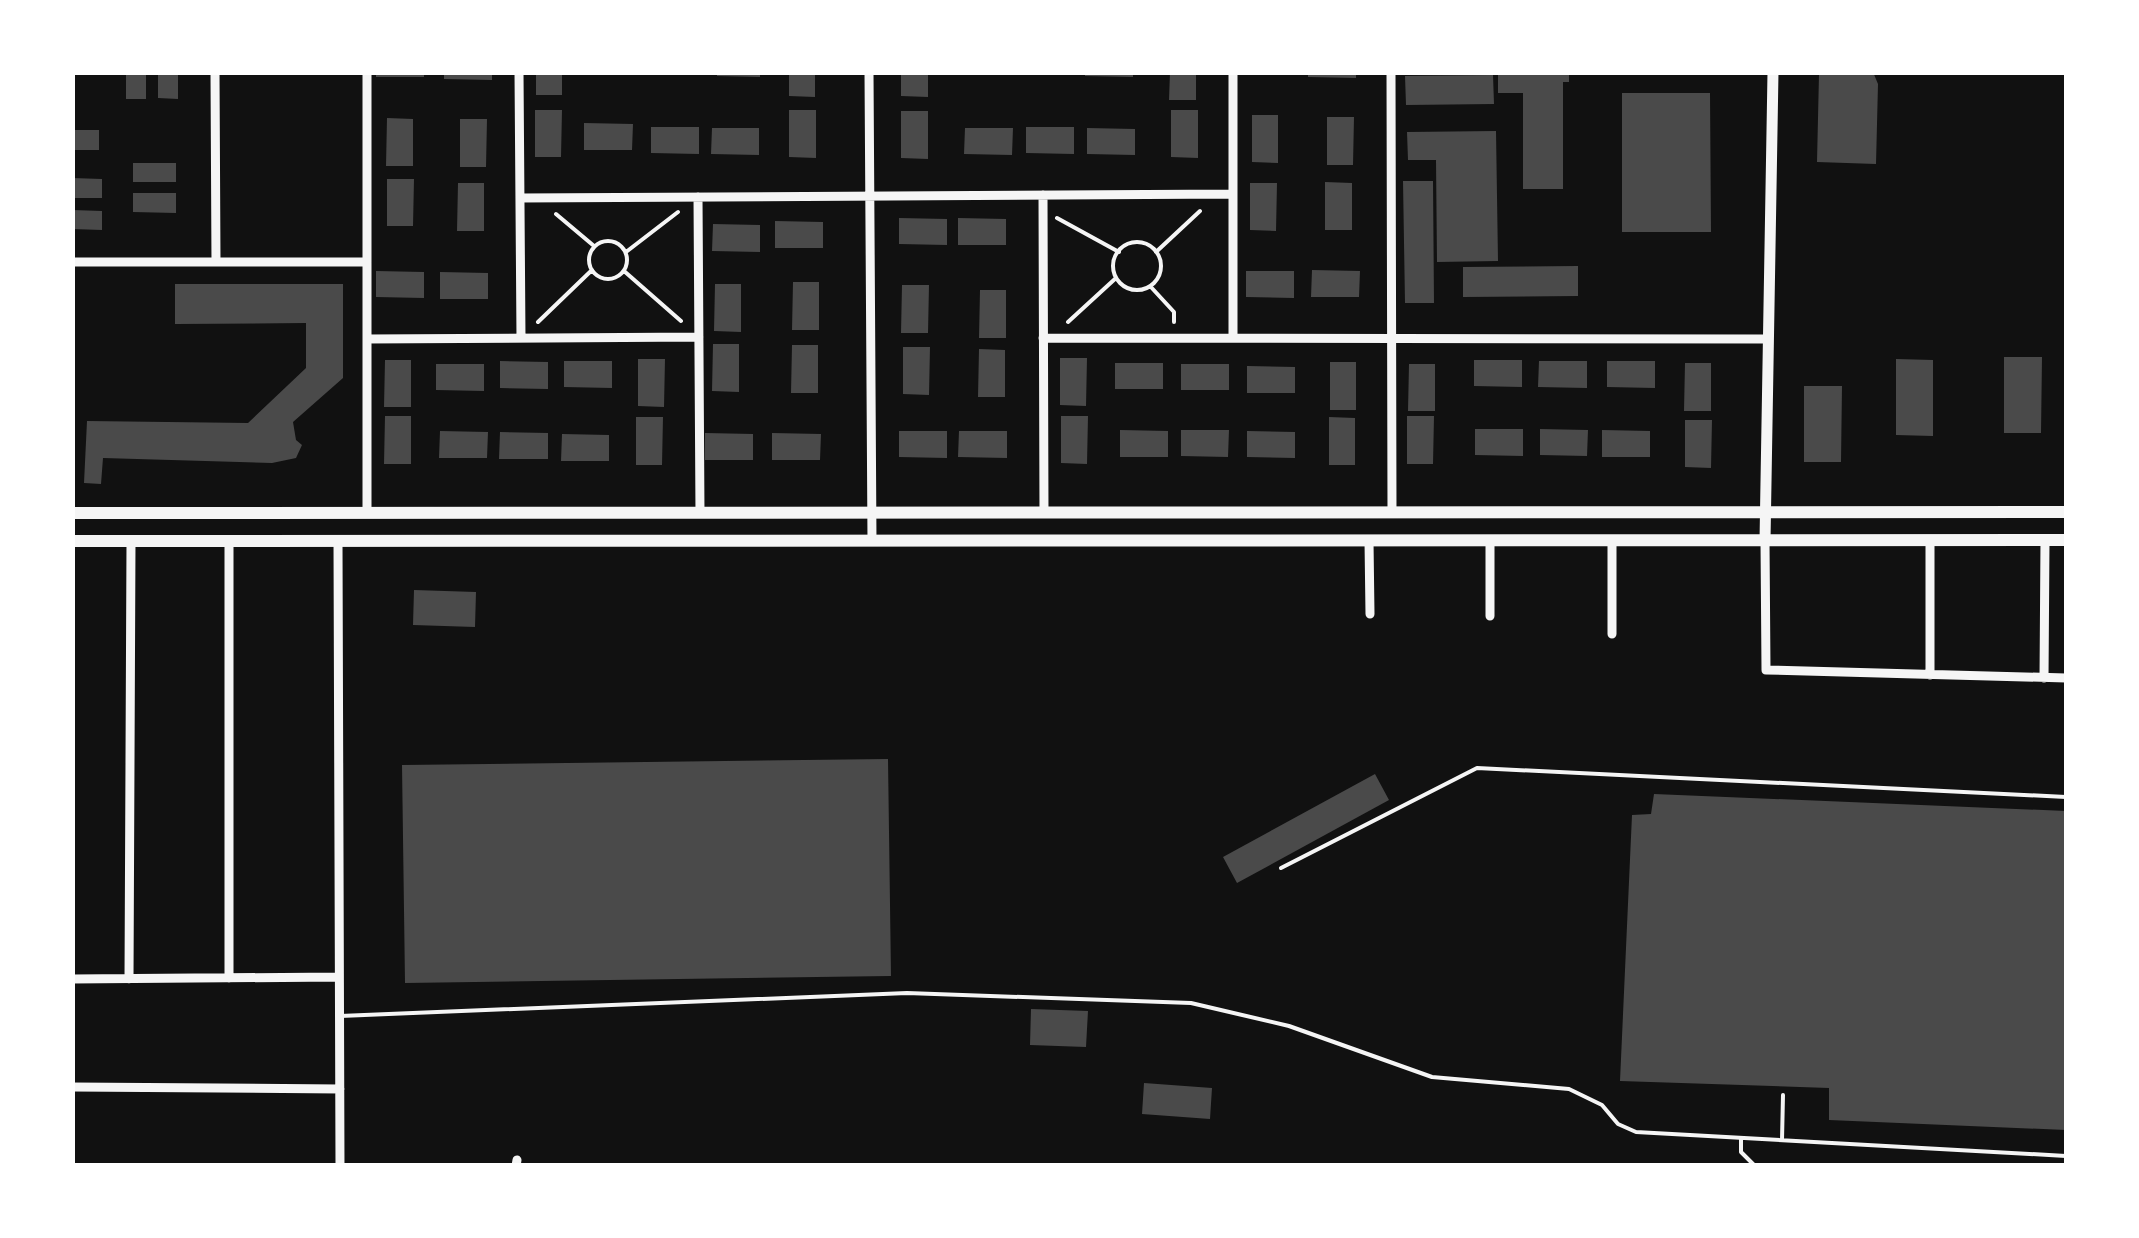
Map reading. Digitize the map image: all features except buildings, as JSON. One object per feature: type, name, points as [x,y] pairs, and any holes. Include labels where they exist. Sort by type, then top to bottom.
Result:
[{"type":"main road","points":[[72,513],[2066,512]]},
{"type":"main road","points":[[72,542],[2066,540]]},
{"type":"street","points":[[215,72],[216,262]]},
{"type":"street","points":[[366,72],[367,513]]},
{"type":"street","points":[[519,72],[521,338]]},
{"type":"street","points":[[869,72],[872,541]]},
{"type":"street","points":[[1232,72],[1233,338]]},
{"type":"street","points":[[1391,72],[1392,512]]},
{"type":"street","points":[[1773,72],[1766,670],[2066,678]]},
{"type":"street","points":[[520,198],[1233,194]]},
{"type":"street","points":[[1042,195],[1047,338],[1044,512]]},
{"type":"street","points":[[698,196],[700,512]]},
{"type":"street","points":[[72,262],[366,262]]},
{"type":"street","points":[[367,339],[699,337]]},
{"type":"street","points":[[1047,338],[1768,339]]},
{"type":"street","points":[[1930,540],[1930,675]]},
{"type":"street","points":[[2044,678],[2045,540]]},
{"type":"street","points":[[1370,541],[1370,614]]},
{"type":"street","points":[[1490,541],[1490,616]]},
{"type":"street","points":[[1612,541],[1612,634]]},
{"type":"street","points":[[130,979],[131,542]]},
{"type":"street","points":[[228,978],[229,542]]},
{"type":"street","points":[[338,542],[340,1166]]},
{"type":"street","points":[[72,979],[339,978]]},
{"type":"street","points":[[72,1086],[340,1089]]},
{"type":"lane","points":[[1281,868],[1477,768],[2066,797]]},
{"type":"lane","points":[[340,1016],[907,993],[1191,1003],[1288,1026],[1432,1077],[1569,1088],[1602,1105],[1626,1130],[2066,1156]]},
{"type":"lane","points":[[1782,1140],[1783,1096]]},
{"type":"lane","points":[[1742,1138],[1741,1152],[1754,1165]]},
{"type":"path","points":[[1156,252],[1218,194]]},
{"type":"path","points":[[624,271],[626,252],[698,196]]},
{"type":"path","points":[[535,198],[594,246]]},
{"type":"path","points":[[1043,210],[1119,252]]},
{"type":"path","points":[[624,271],[608,279],[592,270],[589,258],[594,246],[612,240],[626,252]]},
{"type":"path","points":[[1135,243],[1156,252],[1161,266],[1150,286],[1128,288],[1116,278],[1113,263],[1119,252],[1135,243]]},
{"type":"path","points":[[521,338],[592,270]]},
{"type":"path","points":[[624,271],[699,337]]},
{"type":"path","points":[[1047,338],[1116,278]]},
{"type":"path","points":[[1150,286],[1174,312],[1176,338]]}]
